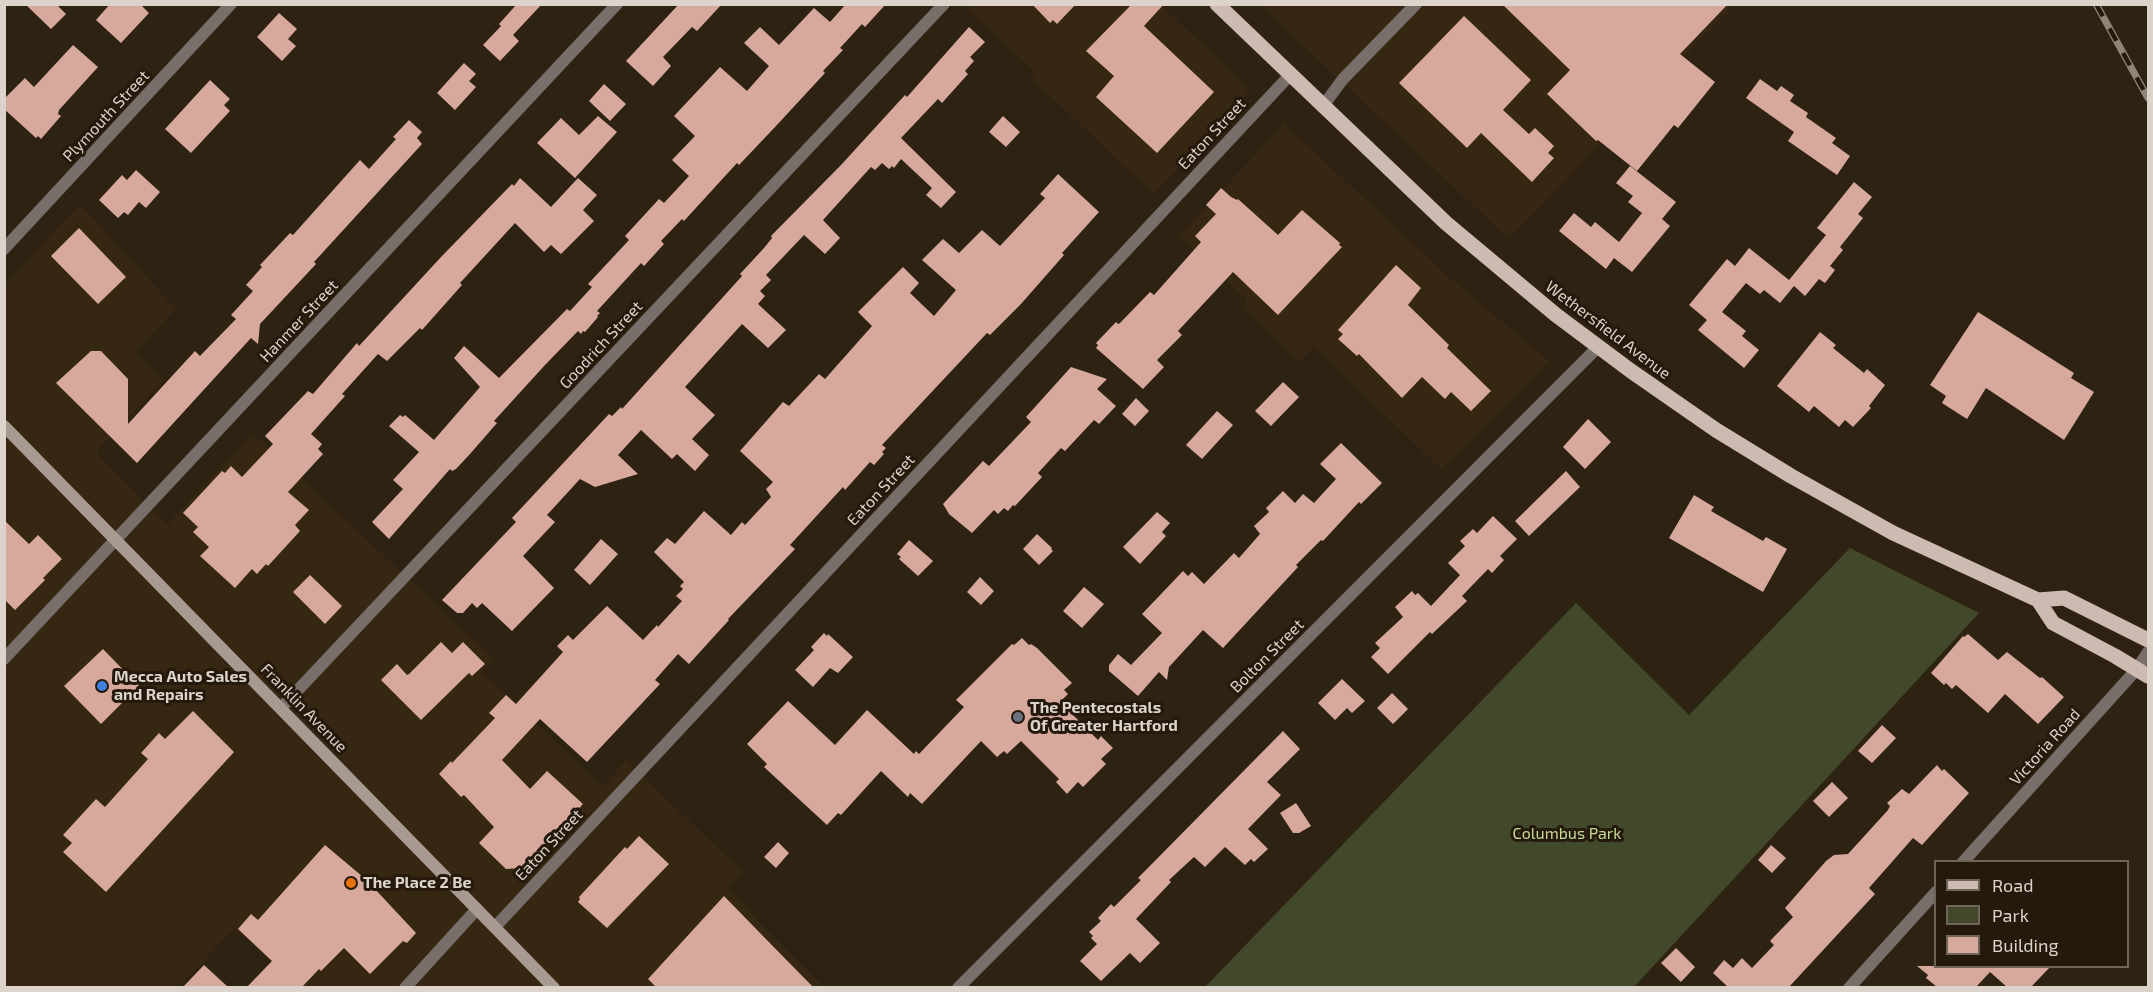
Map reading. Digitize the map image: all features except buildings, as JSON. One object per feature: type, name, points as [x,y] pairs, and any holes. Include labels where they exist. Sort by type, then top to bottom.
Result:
[{"type":"main road","name":"Wethersfield Avenue","points":[[1216,4],[1459,234],[1539,302],[1598,347],[1716,430],[1807,486],[1893,533],[2038,600]]},
{"type":"main road","name":"Franklin Avenue","points":[[4,426],[554,987]]},
{"type":"main road","points":[[2143,672],[2053,623],[2038,600],[2064,598],[2148,640]]},
{"type":"street","name":"Plymouth Street","points":[[4,249],[231,4]]},
{"type":"street","name":"Hanmer Street","points":[[4,659],[616,4]]},
{"type":"street","name":"Goodrich Street","points":[[281,708],[944,4]]},
{"type":"street","points":[[1323,106],[1343,79],[1416,4]]},
{"type":"street","name":"Eaton Street","points":[[495,927],[1290,75]]},
{"type":"street","name":"Bolton Street","points":[[958,987],[1598,347]]},
{"type":"street","name":"Victoria Road","points":[[1964,860],[2143,672],[2148,652]]},
{"type":"street","points":[[1849,987],[1934,893]]},
{"type":"street","points":[[405,987],[477,909]]},
{"type":"shaded area","points":[[972,4],[1161,5],[1250,90],[1154,194],[1031,78],[1036,73],[968,10]]},
{"type":"shaded area","points":[[1260,5],[1734,5],[1509,239]]},
{"type":"shaded area","points":[[1284,124],[1449,277],[1549,361],[1441,469],[1314,347],[1299,362],[1242,307],[1247,300],[1179,236]]},
{"type":"shaded area","points":[[80,204],[176,309],[135,352],[164,380],[96,452],[167,525],[253,433],[493,658],[481,672],[603,786],[626,760],[743,872],[729,888],[824,987],[298,987],[235,928],[179,987],[5,987],[4,285]]},
{"type":"green space","name":"Columbus Park","points":[[1850,548],[1979,613],[1634,987],[1205,987],[1576,603],[1689,715]]},
{"type":"railway","points":[[2096,4],[2148,98]]},
{"type":"place","name":"Mecca Auto Sales and Repairs","points":[[102,686]]},
{"type":"place","name":"The Pentecostals Of Greater Hartford","points":[[1018,717]]},
{"type":"place","name":"The Place 2 Be","points":[[351,883]]}]
